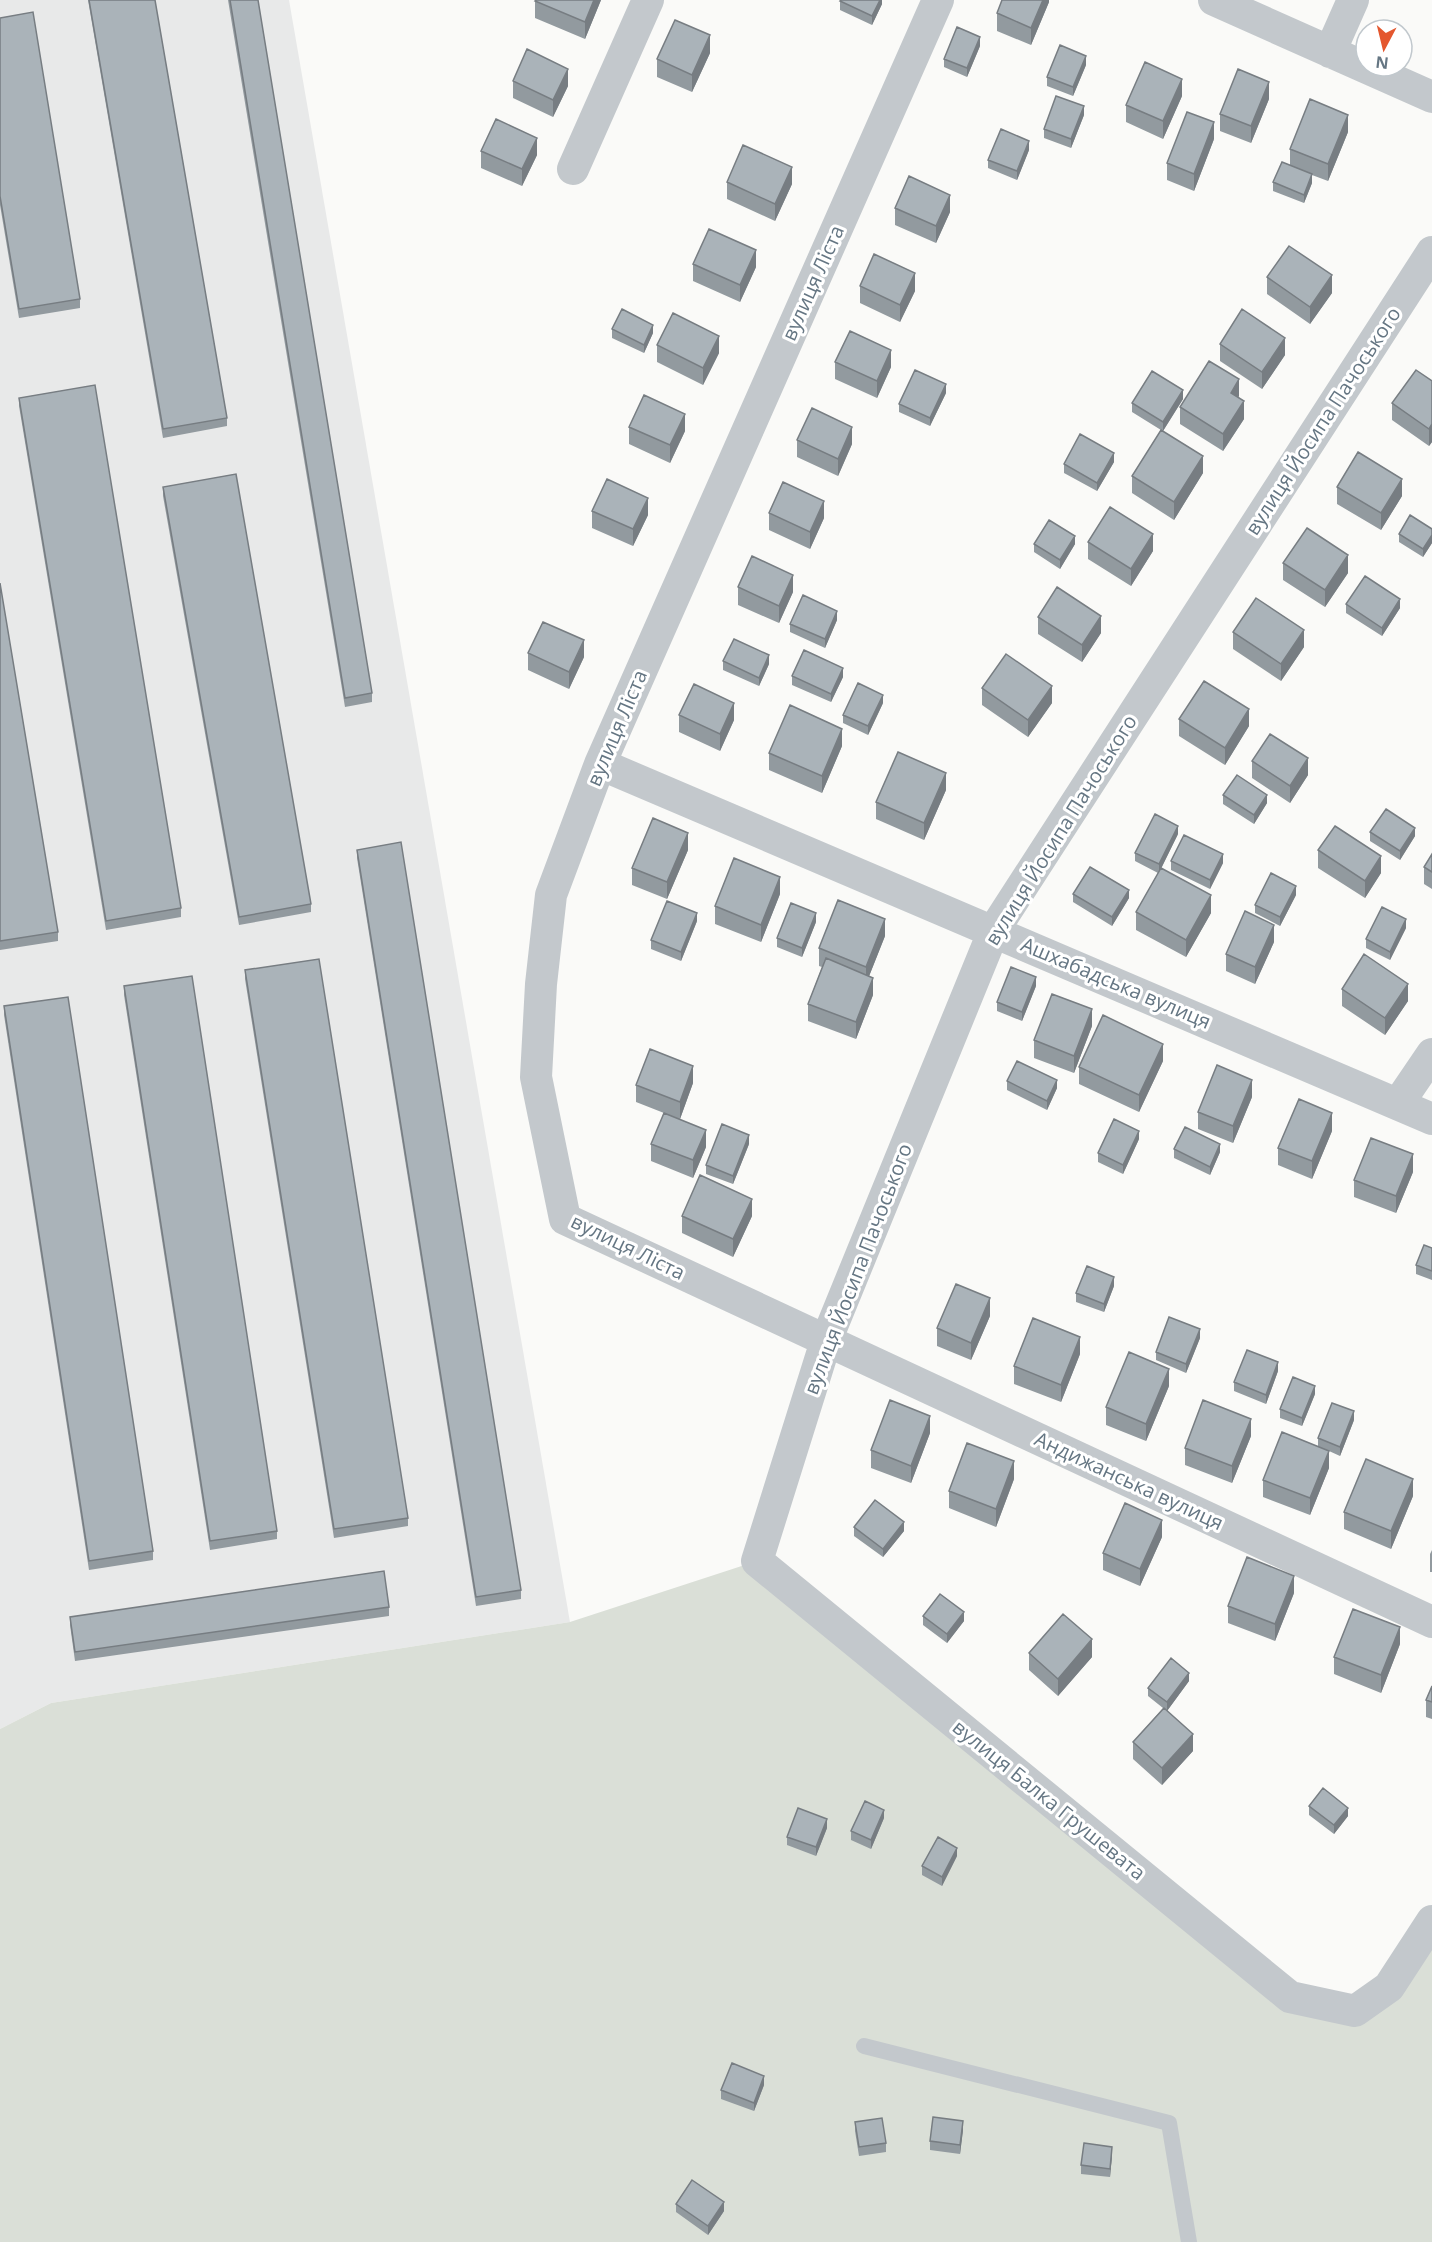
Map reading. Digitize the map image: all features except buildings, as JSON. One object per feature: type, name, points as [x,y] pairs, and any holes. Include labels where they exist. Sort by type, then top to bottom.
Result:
[{"type":"street","points":[[573,169],[648,0]]},
{"type":"street","name":"вулиця Ліста","points":[[826,1341],[564,1219],[536,1077],[540,984],[551,895],[600,764],[938,0]]},
{"type":"street","points":[[1214,0],[1432,98]]},
{"type":"street","points":[[1330,52],[1353,0]]},
{"type":"street","name":"вулиця Йосипа Пачоського","points":[[757,1561],[826,1341],[994,930],[1432,252]]},
{"type":"street","name":"Ашхабадська вулиця","points":[[600,764],[994,930],[1432,1119]]},
{"type":"street","points":[[1398,1104],[1432,1054]]},
{"type":"street","name":"Андижанська вулиця","points":[[826,1341],[1432,1622]]},
{"type":"street","name":"вулиця Балка Грушевата","points":[[757,1561],[1290,1997],[1355,2011],[1389,1987],[1432,1922]]},
{"type":"lane","points":[[864,2046],[1169,2123],[1189,2242]]},
{"type":"shaded area","points":[[0,0],[289,0],[570,1622],[51,1703],[0,1729]]},
{"type":"shaded area","points":[[757,1561],[1290,1997],[1355,2011],[1432,1921],[1432,2242],[0,2242],[0,1729],[51,1703],[570,1622]]}]
